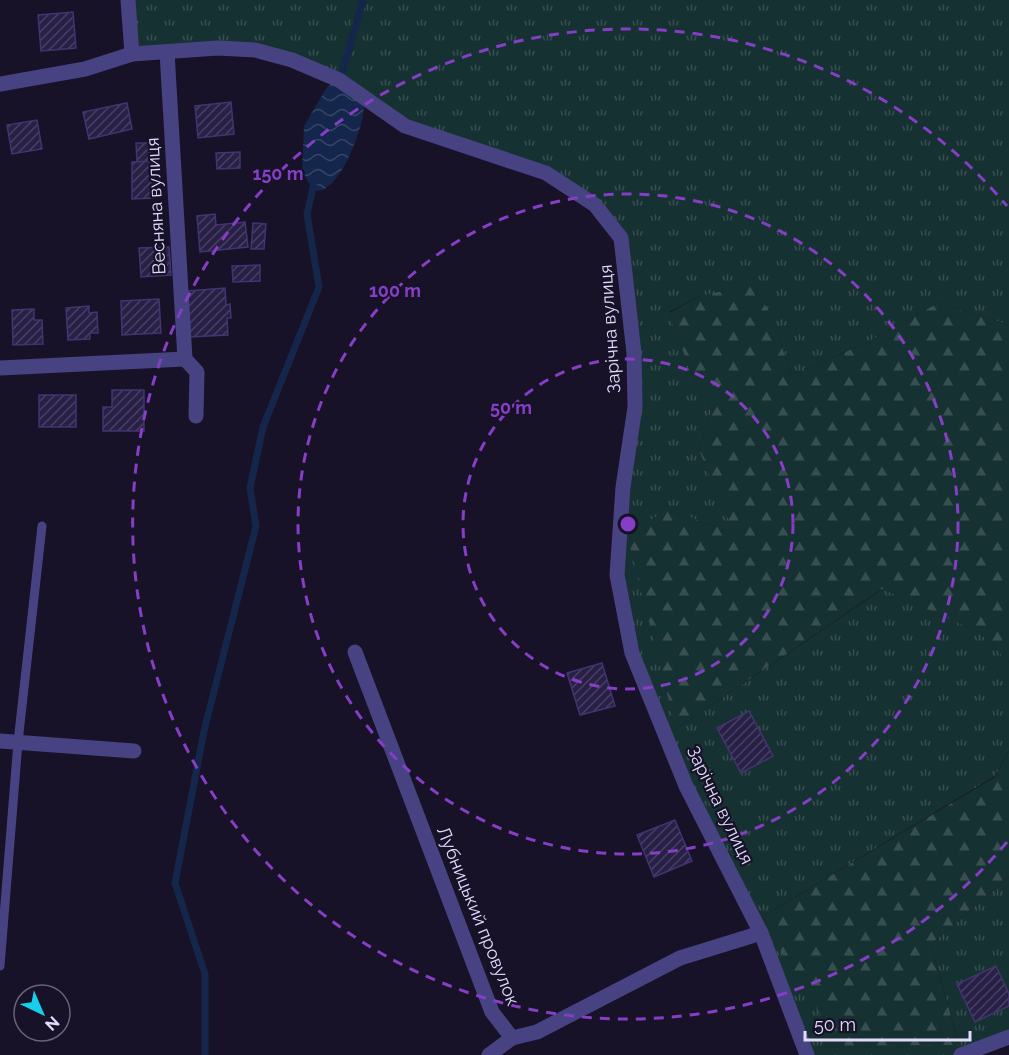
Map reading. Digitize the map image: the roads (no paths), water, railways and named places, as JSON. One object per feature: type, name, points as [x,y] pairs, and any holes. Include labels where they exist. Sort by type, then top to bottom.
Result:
[{"type":"street","points":[[128,0],[132,54]]},
{"type":"street","name":"Зарічна вулиця","points":[[0,84],[85,69],[132,54],[218,48],[255,50],[292,60],[339,80],[405,126],[546,173],[595,205],[621,238],[633,342],[635,398],[623,487],[617,575],[632,653],[686,786],[761,933],[807,1055]]},
{"type":"street","name":"Весняна вулиця","points":[[167,52],[185,359],[197,372],[196,416]]},
{"type":"street","points":[[0,368],[185,359]]},
{"type":"street","name":"Лубницький провулок","points":[[355,652],[492,1012],[512,1038]]},
{"type":"street","points":[[0,741],[134,750]]},
{"type":"street","points":[[489,1055],[512,1038],[537,1032],[680,958],[761,933]]},
{"type":"street","points":[[961,1055],[1009,1037]]},
{"type":"lane","points":[[0,966],[18,742],[42,526]]},
{"type":"water","points":[[332,84],[364,105],[363,115],[355,141],[342,169],[326,188],[317,191],[310,185],[302,171],[304,126],[327,87]]},
{"type":"waterway","points":[[343,70],[363,0]]},
{"type":"waterway","points":[[205,1055],[205,974],[175,883],[204,731],[256,526],[250,488],[263,427],[319,287],[307,214],[315,179]]}]
